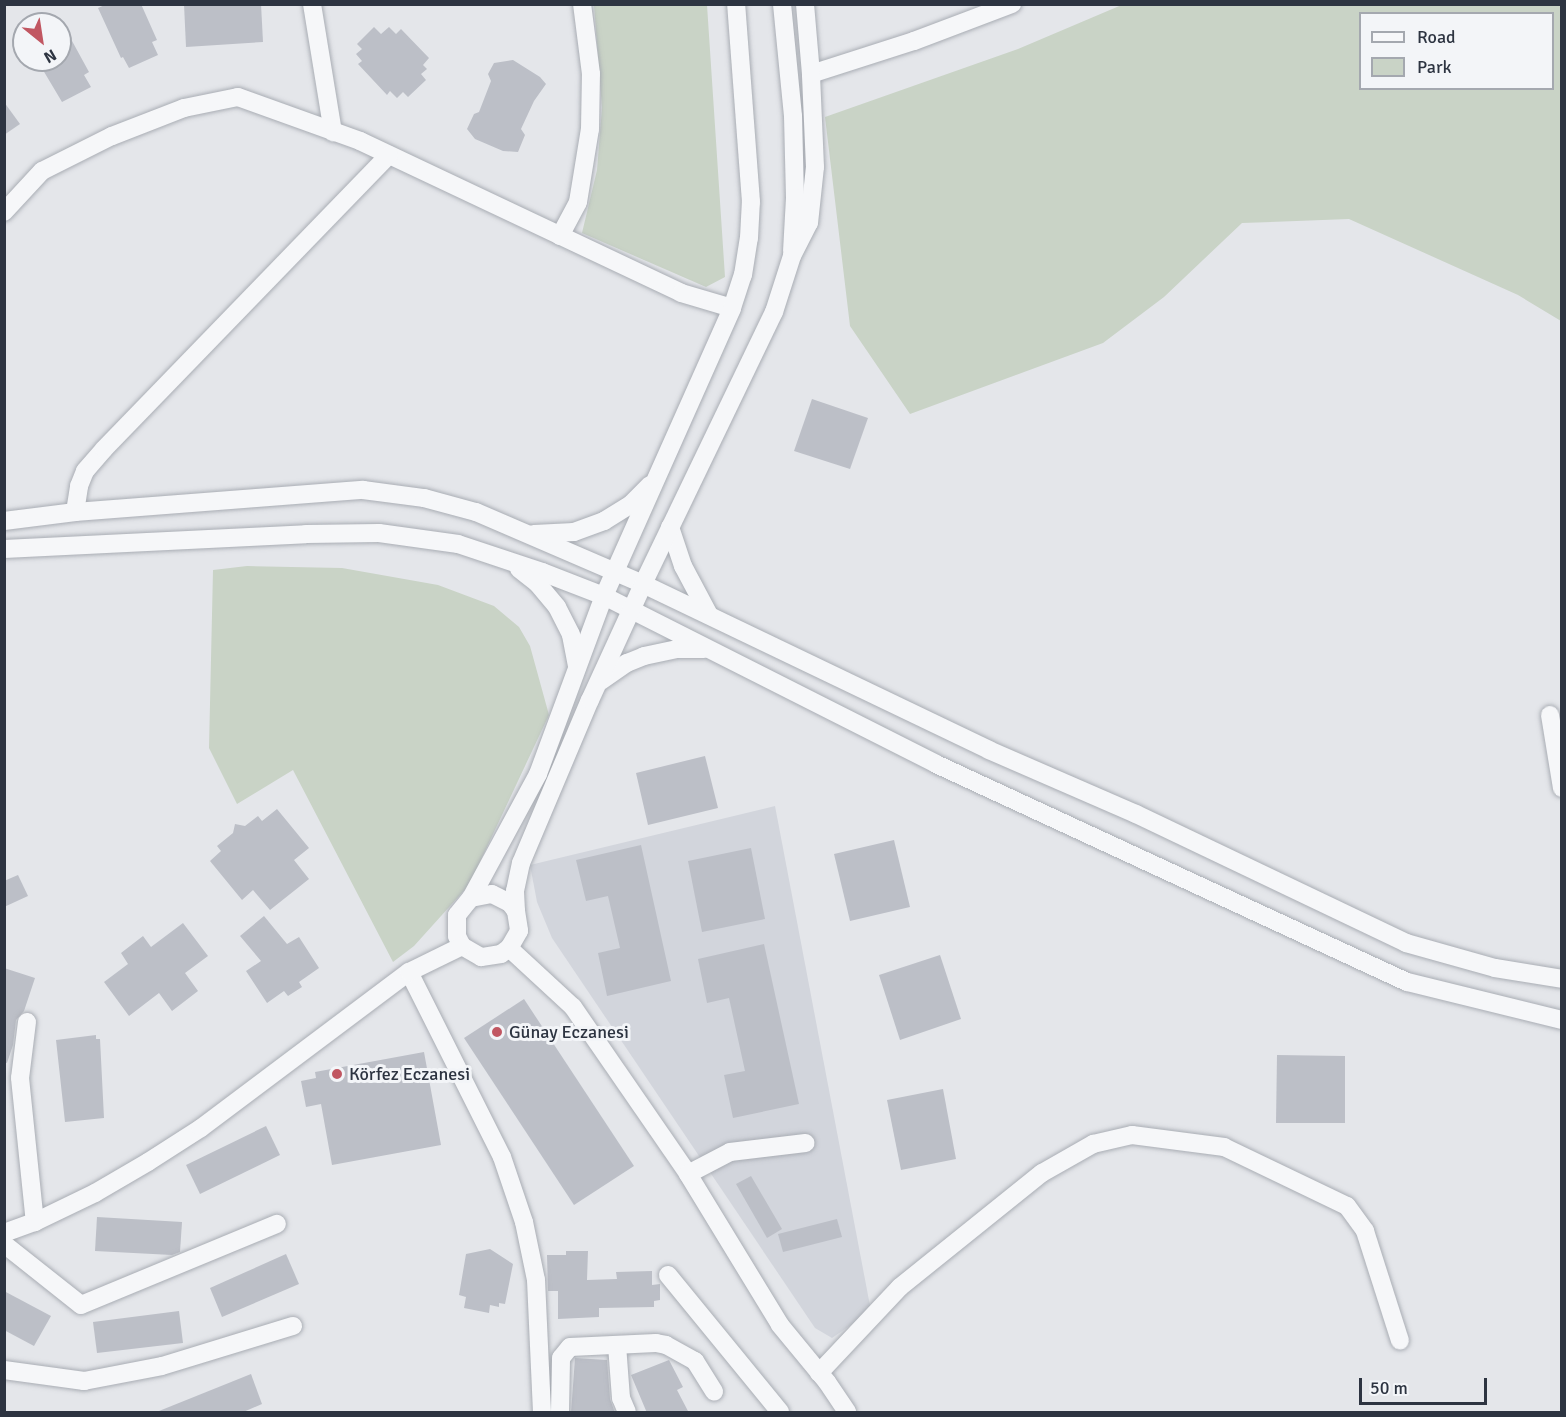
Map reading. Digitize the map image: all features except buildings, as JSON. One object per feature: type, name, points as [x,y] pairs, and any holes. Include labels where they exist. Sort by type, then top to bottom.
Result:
[{"type":"street","points":[[312,4],[333,132]]},
{"type":"street","points":[[560,236],[578,202],[590,129],[591,74],[582,4]]},
{"type":"street","points":[[736,4],[751,202],[750,238],[743,275],[732,308],[604,596],[538,774],[471,898],[457,915],[457,936],[462,946],[481,957],[501,954],[509,948],[519,931],[514,891],[521,864],[631,609],[774,312],[792,256],[808,223],[814,186],[811,74],[805,4]]},
{"type":"street","points":[[782,4],[793,116],[795,198],[792,256]]},
{"type":"street","points":[[811,74],[979,11],[1012,4]]},
{"type":"street","points":[[4,212],[42,171],[112,136],[184,108],[238,98],[389,155],[681,293],[732,308]]},
{"type":"street","points":[[75,512],[79,486],[85,471],[104,449],[389,155]]},
{"type":"street","points":[[525,534],[574,532],[604,521],[636,499],[662,469]]},
{"type":"street","points":[[4,521],[75,512],[363,490],[424,498],[456,506],[476,512],[615,571],[989,750],[1137,814],[1407,942],[1495,968],[1562,979]]},
{"type":"street","points":[[670,527],[682,566],[709,615]]},
{"type":"street","points":[[4,549],[306,534],[379,533],[458,544],[604,596],[936,764],[1407,982],[1562,1020]]},
{"type":"street","points":[[500,558],[526,573],[557,607],[571,635],[577,666]]},
{"type":"street","points":[[598,684],[627,663],[644,656],[678,648],[712,650]]},
{"type":"street","points":[[1550,715],[1562,788]]},
{"type":"street","points":[[471,898],[492,894],[510,903],[516,911]]},
{"type":"street","points":[[4,1233],[35,1222],[104,1188],[192,1134],[409,972],[462,946]]},
{"type":"street","points":[[509,948],[573,1007],[688,1174],[780,1325],[848,1413]]},
{"type":"street","points":[[409,972],[502,1157],[525,1222],[536,1281],[542,1413]]},
{"type":"street","points":[[27,1022],[20,1078],[35,1222]]},
{"type":"street","points":[[819,1373],[900,1287],[1042,1173],[1093,1144],[1132,1135],[1224,1147],[1347,1206],[1365,1231],[1400,1341]]},
{"type":"street","points":[[688,1174],[730,1152],[805,1143]]},
{"type":"street","points":[[4,1244],[81,1305],[277,1224]]},
{"type":"street","points":[[668,1275],[780,1413]]},
{"type":"street","points":[[4,1370],[84,1381],[162,1365],[293,1326]]},
{"type":"street","points":[[560,1413],[559,1368],[562,1354],[570,1347],[656,1343],[676,1349],[703,1370],[714,1391]]},
{"type":"street","points":[[617,1345],[621,1398],[627,1413]]},
{"type":"shaded area","points":[[775,806],[871,1311],[832,1338],[815,1328],[552,938],[537,902],[530,865]]},
{"type":"green space","points":[[1124,4],[1561,5],[1561,321],[1518,295],[1349,219],[1242,223],[1164,297],[1103,343],[910,414],[850,326],[825,117],[1018,49]]},
{"type":"green space","points":[[594,5],[707,5],[725,277],[706,287],[582,233],[597,170],[602,108]]},
{"type":"green space","points":[[247,566],[342,568],[438,585],[494,606],[519,627],[530,646],[549,715],[469,885],[414,946],[393,962],[293,770],[237,804],[209,748],[213,570]]},
{"type":"place","name":"Günay Eczanesi","points":[[497,1032]]},
{"type":"place","name":"Körfez Eczanesi","points":[[337,1074]]}]
